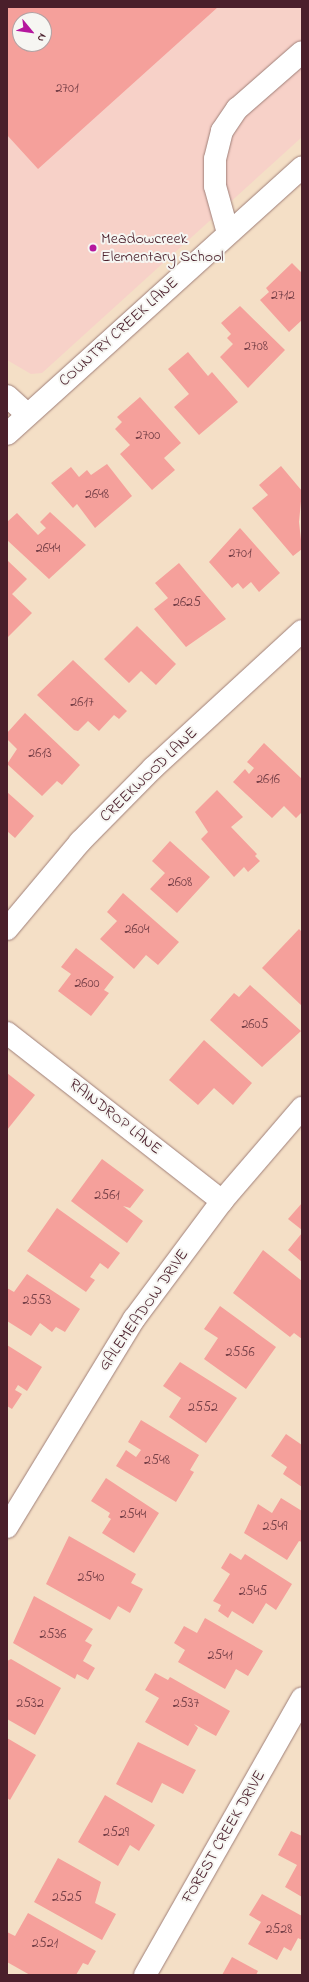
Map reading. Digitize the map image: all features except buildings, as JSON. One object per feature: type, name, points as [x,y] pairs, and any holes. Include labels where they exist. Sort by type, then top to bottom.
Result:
[{"type":"street","points":[[228,233],[215,186],[215,159],[222,131],[237,109],[302,52]]},
{"type":"street","name":"COUNTRY CREEK LANE","points":[[7,434],[27,414],[302,167]]},
{"type":"street","points":[[7,396],[27,414]]},
{"type":"street","name":"CREEKWOOD LANE","points":[[7,930],[80,842],[143,778],[302,631]]},
{"type":"street","name":"RAINDROP LANE","points":[[7,1032],[222,1201]]},
{"type":"street","name":"GALEMEADOW DRIVE","points":[[7,1527],[134,1319],[222,1201],[302,1108]]},
{"type":"street","name":"FOREST CREEK DRIVE","points":[[145,1975],[302,1699]]},
{"type":"shaded area","name":"Meadowcreek Elementary School","points":[[7,7],[302,7],[302,137],[42,373],[31,374],[7,360]]},
{"type":"place","name":"Meadowcreek Elementary School","points":[[93,248]]}]
